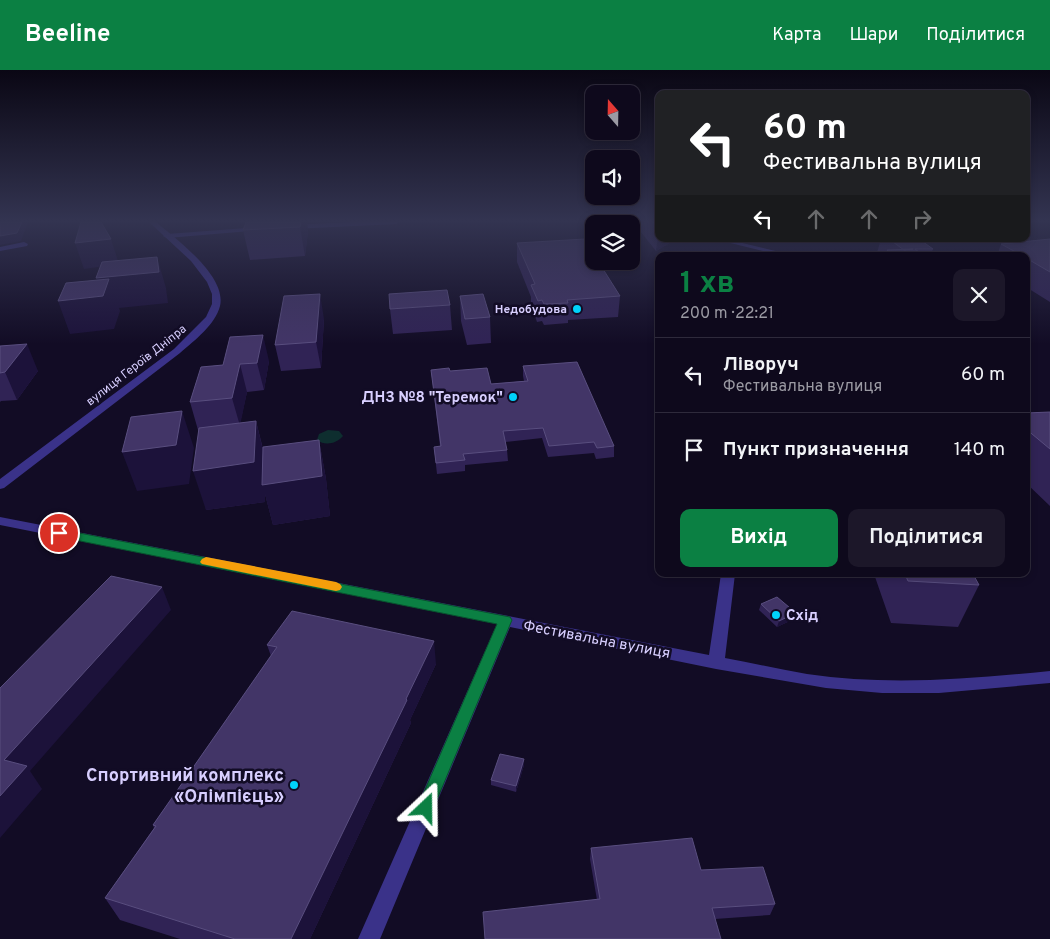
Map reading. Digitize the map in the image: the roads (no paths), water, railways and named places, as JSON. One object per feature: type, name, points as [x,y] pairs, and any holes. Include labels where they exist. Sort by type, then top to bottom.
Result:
[{"type":"street","name":"вулиця Героїв Дніпра","points":[[0,485],[160,365],[188,341],[210,318],[217,301],[212,281],[194,263]]},
{"type":"street","name":"Фестивальна вулиця","points":[[0,521],[808,680],[879,686],[960,686],[1050,677]]},
{"type":"street","points":[[716,663],[728,577]]},
{"type":"street","points":[[369,939],[506,620]]},
{"type":"place","name":"Недобудова","points":[[577,309]]},
{"type":"place","name":"ДНЗ №8 \"Теремок\"","points":[[513,397]]},
{"type":"place","name":"Схід","points":[[776,615]]},
{"type":"place","name":"Спортивний комплекс «Олімпієць»","points":[[294,785]]}]
